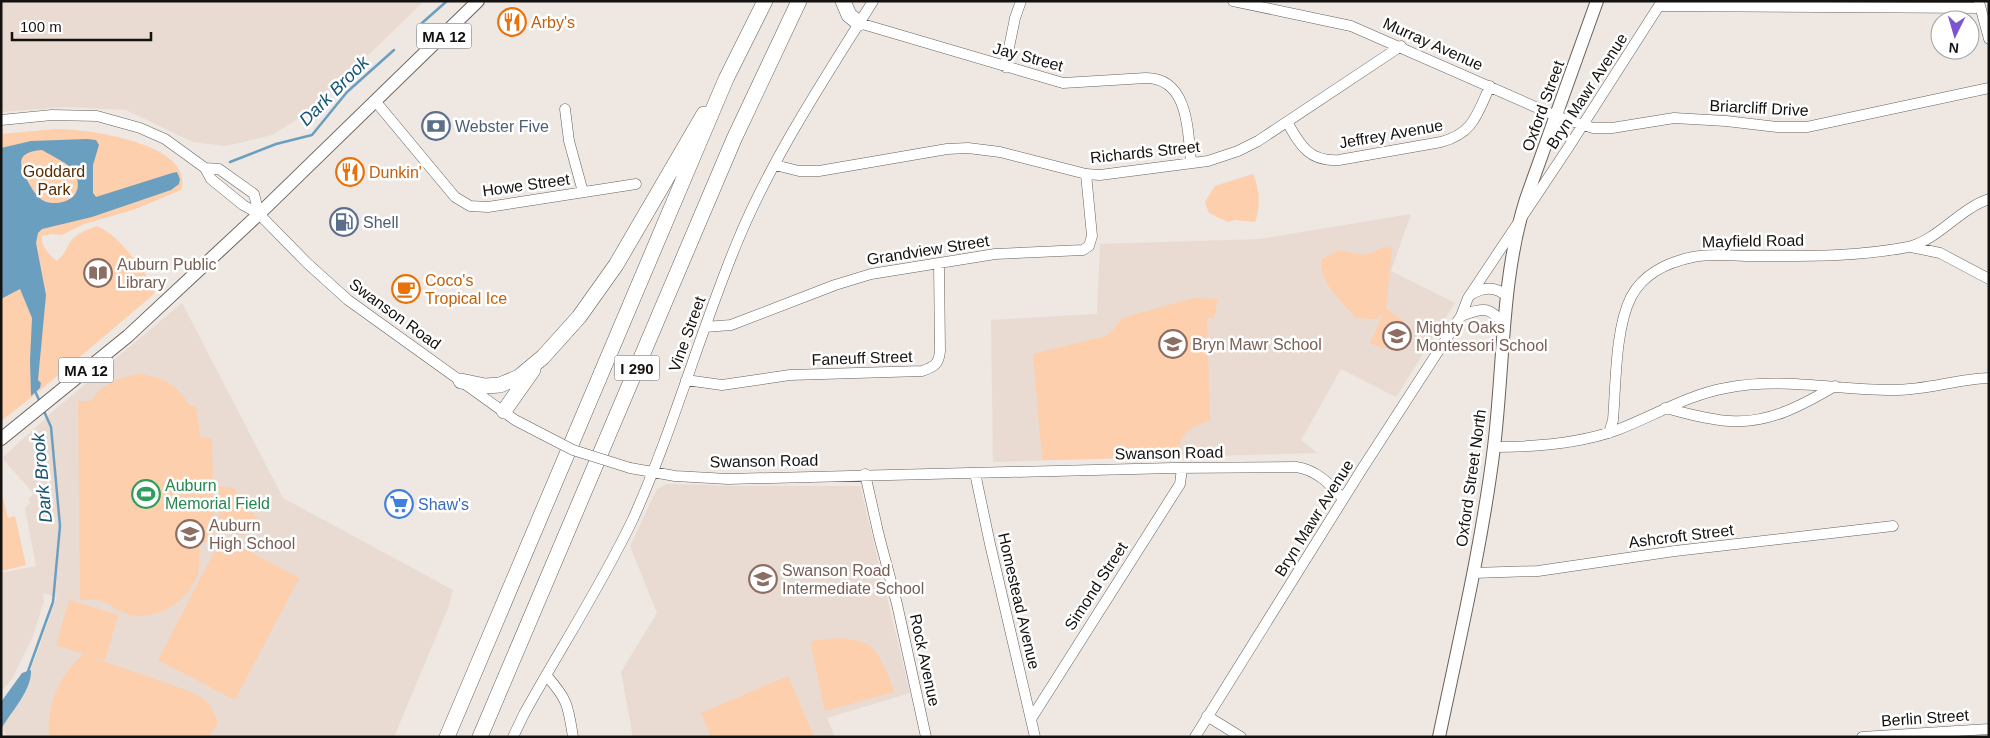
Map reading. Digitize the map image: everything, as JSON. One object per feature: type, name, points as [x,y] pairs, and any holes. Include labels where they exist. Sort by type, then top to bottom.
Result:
[{"type":"highway","name":"I 290","points":[[447,737],[726,79],[765,1]]},
{"type":"highway","name":"I 290","points":[[480,737],[734,139],[799,1]]},
{"type":"highway","points":[[843,1],[849,15],[859,23]]},
{"type":"highway","points":[[504,411],[543,357],[579,317],[616,265],[691,134],[726,79]]},
{"type":"highway","points":[[461,381],[485,386],[500,385],[519,377],[543,357]]},
{"type":"main road","name":"MA 12","points":[[1,440],[128,336],[259,214],[478,1]]},
{"type":"main road","name":"Oxford Street","points":[[1519,221],[1597,1]]},
{"type":"main road","name":"Oxford Street North","points":[[1439,737],[1473,572],[1494,447],[1507,296],[1519,221]]},
{"type":"street","name":"Vine Street","points":[[513,737],[546,675],[610,565],[634,517],[736,244],[792,132],[873,1]]},
{"type":"street","points":[[1005,68],[1015,18],[1021,1]]},
{"type":"street","name":"Murray Avenue","points":[[1234,1],[1340,22],[1372,33],[1556,116]]},
{"type":"street","points":[[1661,4],[1980,5],[1989,38]]},
{"type":"street","name":"Bryn Mawr Avenue","points":[[1194,737],[1343,499],[1461,316],[1470,296],[1583,126],[1661,4]]},
{"type":"street","name":"Jay Street","points":[[859,23],[1005,68],[1059,82],[1071,84],[1146,78],[1164,82],[1176,94],[1184,108],[1191,163]]},
{"type":"street","name":"Richards Street","points":[[775,165],[799,171],[819,171],[946,149],[968,148],[1000,152],[1086,174],[1109,174],[1216,159],[1258,141],[1401,46]]},
{"type":"street","name":"Jeffrey Avenue","points":[[1287,122],[1303,147],[1314,156],[1323,159],[1339,160],[1452,139],[1465,132],[1471,125],[1490,86]]},
{"type":"street","name":"Briarcliff Drive","points":[[1556,116],[1593,128],[1612,128],[1674,118],[1726,121],[1777,127],[1807,127],[1989,88]]},
{"type":"street","name":"Howe Street","points":[[376,102],[455,197],[466,204],[476,207],[488,207],[636,184]]},
{"type":"street","points":[[564,109],[569,141],[583,192]]},
{"type":"street","points":[[1,120],[62,115],[106,118],[157,134],[174,144],[205,168],[211,179],[243,205],[259,214]]},
{"type":"street","points":[[205,168],[218,168],[254,194],[259,214]]},
{"type":"street","name":"Grandview Street","points":[[705,327],[731,325],[849,280],[871,274],[1003,254],[1085,250],[1092,236],[1086,174]]},
{"type":"street","points":[[1907,247],[1924,241],[1969,207],[1989,198]]},
{"type":"street","name":"Swanson Road","points":[[259,214],[307,263],[348,300],[504,411],[573,450],[630,468],[684,477],[728,479],[864,474],[1286,467],[1304,468],[1321,477],[1343,499]]},
{"type":"street","points":[[1907,247],[1922,248],[1940,253],[1989,279]]},
{"type":"street","name":"Mayfield Road","points":[[1609,433],[1613,420],[1620,340],[1625,313],[1636,290],[1656,270],[1700,256],[1829,256],[1907,247]]},
{"type":"street","name":"Faneuff Street","points":[[686,380],[722,385],[790,375],[922,371],[932,368],[938,361],[940,351],[939,263]]},
{"type":"street","points":[[1470,296],[1479,290],[1488,288],[1500,290],[1507,296]]},
{"type":"street","points":[[1461,316],[1477,310],[1488,310],[1497,316],[1505,327]]},
{"type":"street","points":[[1494,447],[1522,447],[1592,438],[1609,433],[1702,394],[1741,385],[1779,383],[1894,390],[1989,378]]},
{"type":"street","points":[[1665,408],[1722,420],[1754,420],[1777,415],[1835,386]]},
{"type":"street","name":"Simond Street","points":[[1031,719],[1180,484],[1182,468]]},
{"type":"street","name":"Homestead Avenue","points":[[975,473],[1035,737]]},
{"type":"street","name":"Rock Avenue","points":[[864,474],[878,536],[897,604],[926,737]]},
{"type":"street","name":"Ashcroft Street","points":[[1473,572],[1538,571],[1675,551],[1893,526]]},
{"type":"street","points":[[546,675],[563,694],[567,703],[573,737]]},
{"type":"street","points":[[1207,716],[1241,737]]},
{"type":"street","name":"Berlin Street","points":[[1862,737],[1989,729]]},
{"type":"shaded area","points":[[1,1],[424,1],[311,111],[272,135],[226,146],[193,142],[126,110],[65,107],[1,112]]},
{"type":"shaded area","name":"Bryn Mawr School","points":[[1411,214],[1391,271],[1455,303],[1396,397],[1341,369],[1301,440],[1317,453],[993,462],[991,320],[1097,314],[1100,244],[1260,239]]},
{"type":"shaded area","name":"Auburn High School","points":[[182,303],[283,498],[453,590],[448,608],[394,737],[7,737],[1,726],[1,711],[29,675],[57,597],[43,593],[44,601],[33,636],[12,679],[1,691],[1,573],[36,566],[25,508],[30,503],[28,499],[34,494],[2,458],[59,406]]},
{"type":"shaded area","name":"Swanson Road Intermediate School","points":[[667,484],[860,486],[910,693],[827,718],[835,737],[633,737],[621,672],[657,613],[630,546],[657,489]]},
{"type":"green space","name":"Goddard Park","points":[[56,129],[113,136],[156,150],[172,161],[181,174],[181,190],[133,210],[84,224],[62,235],[51,234],[42,236],[46,250],[57,261],[71,241],[81,233],[97,226],[106,230],[122,245],[156,289],[153,295],[1,421],[1,134]]},
{"type":"green space","points":[[1253,174],[1259,198],[1255,222],[1235,220],[1228,222],[1209,213],[1205,202],[1215,186]]},
{"type":"green space","points":[[1383,247],[1392,248],[1386,309],[1404,321],[1393,347],[1382,348],[1370,343],[1385,310],[1377,319],[1356,318],[1332,291],[1323,275],[1321,267],[1322,259],[1339,250],[1366,254]]},
{"type":"green space","points":[[1193,298],[1218,299],[1214,318],[1207,318],[1210,421],[1195,426],[1186,433],[1180,443],[1176,457],[1042,460],[1033,354],[1106,336],[1126,317]]},
{"type":"green space","name":"Auburn Memorial Field","points":[[140,374],[163,380],[170,384],[190,406],[196,406],[200,437],[212,439],[214,541],[199,543],[197,577],[184,597],[177,603],[159,612],[140,616],[123,613],[103,601],[80,600],[78,401],[91,401],[112,382]]},
{"type":"green space","points":[[219,486],[234,488],[241,501],[262,523],[262,533],[238,535],[219,520]]},
{"type":"green space","points":[[1,490],[8,518],[15,516],[26,565],[1,571]]},
{"type":"green space","points":[[222,537],[299,578],[235,700],[158,660]]},
{"type":"green space","points":[[69,600],[118,615],[105,660],[91,657],[189,691],[201,697],[211,707],[218,723],[209,737],[49,737],[50,713],[56,691],[68,671],[84,654],[56,645]]},
{"type":"green space","points":[[839,638],[859,641],[870,646],[888,674],[894,692],[825,711],[810,641]]},
{"type":"green space","points":[[788,676],[814,737],[711,737],[701,713]]},
{"type":"water","points":[[96,140],[99,145],[93,165],[93,193],[96,197],[172,173],[177,172],[180,179],[179,184],[171,190],[92,217],[42,229],[38,233],[36,243],[46,295],[38,380],[41,383],[40,388],[31,396],[32,318],[20,289],[1,299],[1,148],[31,141]],"holes":[[[42,150],[65,163],[77,174],[77,190],[68,200],[53,203],[44,201],[35,193],[24,173],[21,162],[26,154]]]},
{"type":"water","points":[[31,670],[25,693],[1,729],[1,702],[22,673]]},
{"type":"waterway","name":"Dark Brook","points":[[422,23],[447,1]]},
{"type":"waterway","name":"Dark Brook","points":[[230,162],[276,144],[312,135],[347,92],[394,50]]},
{"type":"waterway","name":"Dark Brook","points":[[35,391],[40,402]]},
{"type":"waterway","name":"Dark Brook","points":[[27,674],[53,602],[60,526],[51,427],[43,409]]},
{"type":"place","name":"Arby's","points":[[512,22]]},
{"type":"place","name":"Webster Five","points":[[436,126]]},
{"type":"place","name":"Dunkin'","points":[[350,172]]},
{"type":"place","name":"Shell","points":[[344,222]]},
{"type":"place","name":"Auburn Public Library","points":[[98,273]]},
{"type":"place","name":"Coco's Tropical Ice","points":[[406,289]]},
{"type":"place","name":"Mighty Oaks Montessori School","points":[[1397,336]]},
{"type":"place","name":"Bryn Mawr School","points":[[1173,344]]},
{"type":"place","name":"Auburn Memorial Field","points":[[146,494]]},
{"type":"place","name":"Shaw's","points":[[399,504]]},
{"type":"place","name":"Auburn High School","points":[[190,534]]},
{"type":"place","name":"Swanson Road Intermediate School","points":[[763,579]]}]
